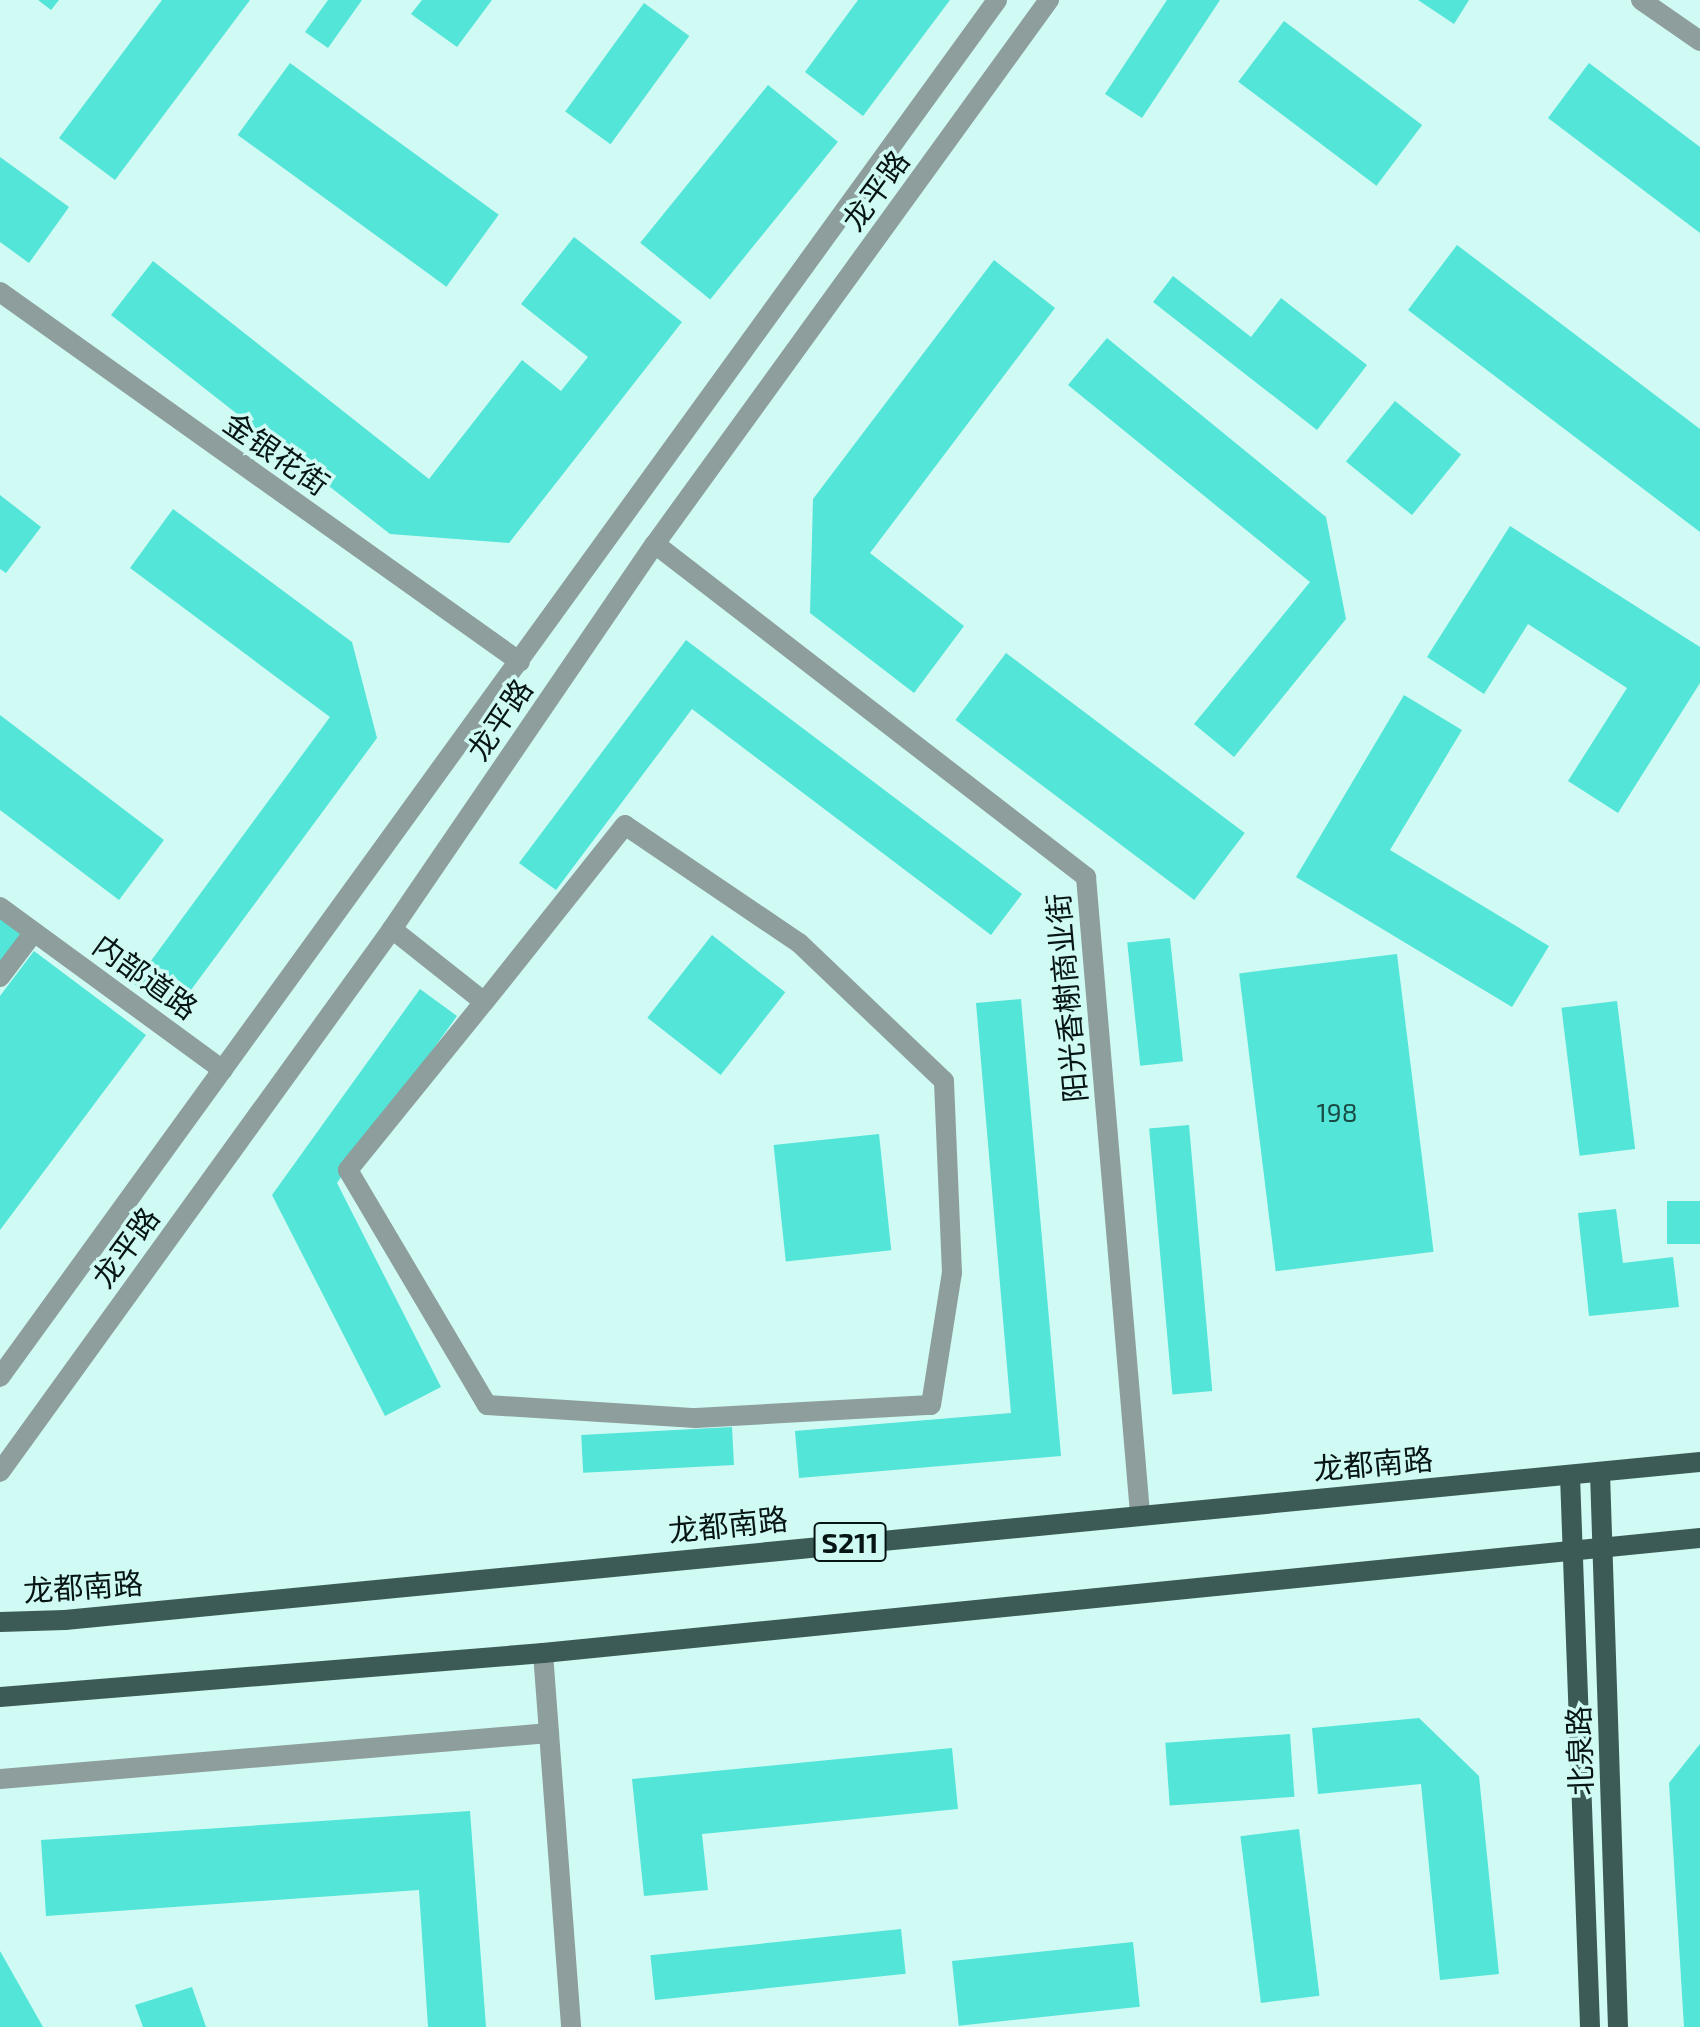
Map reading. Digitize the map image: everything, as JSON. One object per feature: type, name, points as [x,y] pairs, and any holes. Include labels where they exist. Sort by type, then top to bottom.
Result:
[{"type":"main road","name":"龙都南路","points":[[0,1622],[65,1620],[1140,1513],[1700,1462]]},
{"type":"main road","name":"北泉路","points":[[1600,1473],[1618,2027]]},
{"type":"main road","name":"北泉路","points":[[1570,1476],[1590,2027]]},
{"type":"main road","points":[[0,1697],[543,1653],[1700,1538]]},
{"type":"street","name":"龙平路","points":[[0,1377],[997,0]]},
{"type":"street","name":"龙平路","points":[[0,1472],[392,929],[655,544],[1049,0]]},
{"type":"street","points":[[1641,0],[1700,41]]},
{"type":"street","name":"金银花街","points":[[0,292],[520,662]]},
{"type":"street","name":"阳光香榭商业街","points":[[655,544],[1086,877],[1140,1513]]},
{"type":"street","points":[[625,825],[799,943],[944,1081],[952,1273],[931,1405],[696,1418],[487,1405],[348,1170],[484,1002],[625,825]]},
{"type":"street","name":"内部道路","points":[[0,907],[223,1070]]},
{"type":"street","points":[[392,929],[484,1002]]},
{"type":"street","points":[[0,977],[34,932]]},
{"type":"street","points":[[543,1653],[571,2027]]},
{"type":"street","points":[[0,1779],[549,1733]]},
{"type":"building","points":[[38,0],[59,0],[51,10]]},
{"type":"building","points":[[162,0],[250,0],[115,180],[59,138]]},
{"type":"building","points":[[328,0],[362,0],[328,48],[305,32]]},
{"type":"building","points":[[422,0],[492,0],[457,47],[411,14]]},
{"type":"building","points":[[858,0],[950,0],[863,116],[805,72]]},
{"type":"building","points":[[1167,0],[1220,0],[1142,118],[1105,94]]},
{"type":"building","points":[[1418,0],[1469,0],[1454,24]]},
{"type":"building","points":[[644,3],[689,36],[611,144],[565,111]]},
{"type":"building","points":[[1284,21],[1422,125],[1376,186],[1238,82]]},
{"type":"building","points":[[290,63],[499,215],[446,287],[238,135]]},
{"type":"building","points":[[1589,63],[1700,147],[1700,233],[1548,118]]},
{"type":"building","points":[[768,85],[838,142],[710,299],[640,243]]},
{"type":"building","points":[[0,157],[69,207],[29,263],[0,242]]},
{"type":"building","points":[[574,237],[682,322],[509,543],[390,534],[111,315],[153,261],[429,479],[522,360],[561,391],[588,357],[521,304]]},
{"type":"building","points":[[1457,245],[1700,429],[1700,532],[1408,310]]},
{"type":"building","points":[[994,260],[1055,308],[870,553],[964,626],[914,693],[810,613],[813,499]]},
{"type":"building","points":[[1173,276],[1251,337],[1281,298],[1367,365],[1317,430],[1153,302]]},
{"type":"building","points":[[1107,338],[1326,517],[1346,619],[1234,757],[1194,724],[1310,582],[1068,385]]},
{"type":"building","points":[[1395,401],[1461,454],[1412,515],[1346,462]]},
{"type":"building","points":[[0,495],[41,527],[6,573],[0,569]]},
{"type":"building","points":[[173,509],[352,642],[377,738],[174,1013],[134,984],[330,717],[130,568]]},
{"type":"building","points":[[1510,526],[1700,647],[1700,683],[1618,813],[1568,781],[1627,688],[1528,624],[1484,694],[1427,657]]},
{"type":"building","points":[[686,640],[1022,894],[991,935],[692,709],[556,890],[519,863]]},
{"type":"building","points":[[1006,653],[1245,833],[1194,900],[955,720]]},
{"type":"building","points":[[1404,695],[1462,730],[1390,850],[1549,946],[1512,1007],[1296,877]]},
{"type":"building","points":[[0,715],[164,840],[119,900],[0,810]]},
{"type":"building","points":[[0,917],[23,933],[0,966]]},
{"type":"building","points":[[712,935],[785,992],[721,1075],[647,1018]]},
{"type":"building","points":[[1170,938],[1183,1061],[1140,1066],[1127,942]]},
{"type":"building","points":[[34,951],[146,1035],[0,1230],[0,996]]},
{"type":"building","points":[[1397,954],[1434,1252],[1276,1271],[1239,973]]},
{"type":"building","points":[[420,989],[457,1016],[337,1183],[441,1387],[385,1416],[272,1195]]},
{"type":"building","points":[[1021,999],[1061,1456],[799,1478],[795,1431],[1011,1413],[976,1003]]},
{"type":"building","points":[[1617,1001],[1635,1149],[1580,1156],[1561,1008]]},
{"type":"building","points":[[1189,1125],[1212,1391],[1172,1394],[1149,1128]]},
{"type":"building","points":[[879,1134],[891,1250],[786,1261],[774,1145]]},
{"type":"building","points":[[1667,1201],[1700,1201],[1700,1244],[1667,1244]]},
{"type":"building","points":[[1616,1209],[1623,1263],[1673,1257],[1679,1307],[1589,1316],[1578,1213]]},
{"type":"building","points":[[732,1427],[734,1465],[583,1473],[581,1435]]},
{"type":"building","points":[[1419,1718],[1479,1776],[1499,1974],[1440,1980],[1421,1784],[1318,1794],[1312,1728]]},
{"type":"building","points":[[1290,1734],[1294,1797],[1170,1806],[1165,1743]]},
{"type":"building","points":[[1700,1744],[1700,2027],[1684,2027],[1669,1783]]},
{"type":"building","points":[[952,1748],[958,1809],[702,1834],[708,1890],[644,1896],[632,1779]]},
{"type":"building","points":[[470,1811],[486,2027],[428,2027],[419,1890],[46,1916],[41,1840]]},
{"type":"building","points":[[1299,1829],[1319,1996],[1261,2003],[1240,1836]]},
{"type":"building","points":[[901,1929],[906,1974],[655,2000],[650,1955]]},
{"type":"building","points":[[1133,1942],[1140,2007],[959,2026],[952,1961]]},
{"type":"building","points":[[0,1951],[43,2027],[0,2027]]},
{"type":"building","points":[[192,1987],[206,2027],[143,2027],[135,2005]]}]
